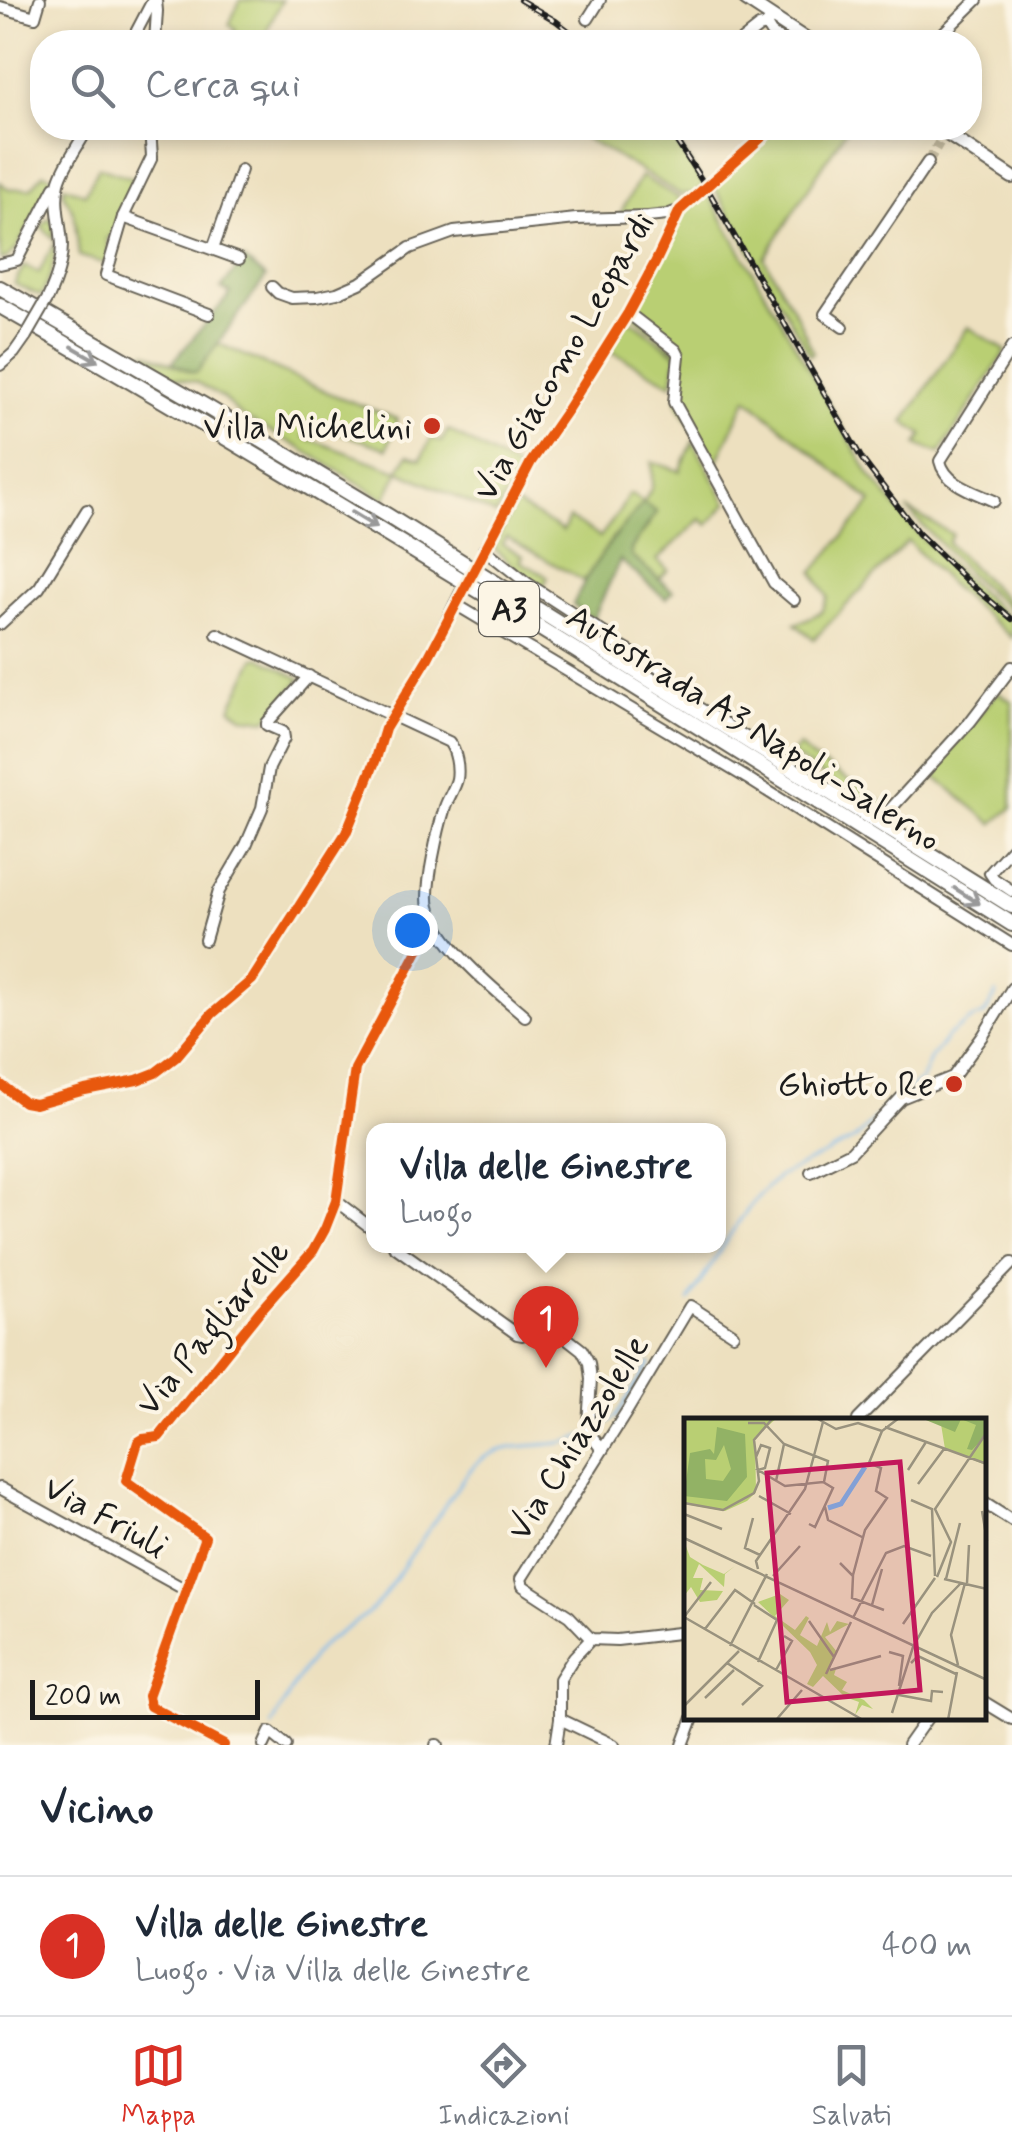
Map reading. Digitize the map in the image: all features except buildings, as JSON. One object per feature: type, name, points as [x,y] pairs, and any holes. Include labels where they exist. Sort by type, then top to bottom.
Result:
[{"type":"highway","name":"Autostrada A3 Napoli-Salerno","points":[[0,288],[388,516],[1012,906]]},
{"type":"highway","name":"Autostrada A3 Napoli-Salerno","points":[[0,306],[382,530],[1012,924]]},
{"type":"main road","points":[[746,0],[769,21],[787,30]]},
{"type":"main road","points":[[949,140],[1012,177]]},
{"type":"street","points":[[0,7],[35,16],[40,0]]},
{"type":"street","points":[[138,30],[154,0]]},
{"type":"street","points":[[154,0],[155,30]]},
{"type":"street","points":[[588,19],[600,0]]},
{"type":"street","points":[[946,30],[977,0]]},
{"type":"street","points":[[755,30],[769,21],[770,30]]},
{"type":"street","points":[[0,264],[18,260],[51,209],[59,183],[82,140]]},
{"type":"street","points":[[150,140],[150,162],[124,217],[106,275],[209,314]]},
{"type":"street","name":"Via Giacomo Leopardi","points":[[664,671],[613,642],[482,554],[531,462],[628,313],[680,210],[759,140]]},
{"type":"street","points":[[844,327],[825,314],[928,162]]},
{"type":"street","points":[[213,249],[240,170]]},
{"type":"street","points":[[0,366],[26,336],[54,284],[62,244],[51,209]]},
{"type":"street","points":[[272,287],[292,298],[337,293],[410,248],[454,232],[576,219],[648,217],[680,210]]},
{"type":"street","points":[[124,217],[239,259]]},
{"type":"street","points":[[628,313],[676,350],[679,356],[674,402],[774,583],[794,600]]},
{"type":"street","points":[[994,501],[952,480],[940,468],[940,461],[1012,347]]},
{"type":"street","points":[[0,624],[39,588],[87,510]]},
{"type":"street","points":[[0,1084],[24,1102],[35,1104],[155,1073],[176,1057],[212,1014],[252,980],[346,833],[386,730],[462,592]]},
{"type":"street","points":[[455,604],[1012,945]]},
{"type":"street","points":[[216,634],[449,742],[455,751],[457,778],[442,817],[428,902],[452,949],[526,1016]]},
{"type":"street","points":[[886,814],[970,722],[1012,667]]},
{"type":"street","points":[[205,940],[219,891],[262,808],[268,768],[284,738],[283,732],[267,725],[268,722],[310,676]]},
{"type":"street","points":[[1012,848],[990,874],[1012,891]]},
{"type":"street","points":[[366,1224],[336,1201],[355,1069],[435,918]]},
{"type":"street","points":[[812,1172],[851,1152],[902,1098],[953,1077],[1012,988]]},
{"type":"street","name":"Via Pagliarelle","points":[[224,1745],[150,1706],[148,1696],[205,1538],[126,1481],[138,1442],[158,1437],[313,1251],[336,1201]]},
{"type":"street","points":[[404,1253],[516,1334],[522,1336],[541,1326],[554,1328],[582,1350],[591,1379],[590,1433],[602,1450]]},
{"type":"street","points":[[860,1418],[1012,1264]]},
{"type":"street","name":"Via Chiazzolelle","points":[[591,1639],[570,1616],[521,1581],[690,1306],[733,1334]]},
{"type":"street","name":"Via Friuli","points":[[0,1488],[186,1590]]},
{"type":"street","points":[[987,1505],[1012,1521]]},
{"type":"street","points":[[556,1745],[560,1678],[591,1639],[684,1632]]},
{"type":"street","points":[[987,1704],[1012,1720]]},
{"type":"street","points":[[560,1718],[614,1745]]},
{"type":"street","points":[[683,1745],[692,1720]]},
{"type":"street","points":[[908,1745],[925,1720]]},
{"type":"street","points":[[264,1745],[270,1732],[286,1745]]},
{"type":"green space","points":[[240,0],[282,0],[267,30],[235,30],[229,25]]},
{"type":"green space","points":[[588,140],[675,140],[704,186],[693,195],[682,195]]},
{"type":"green space","points":[[764,140],[839,140],[764,258],[798,318],[813,352],[810,355],[713,185]]},
{"type":"green space","points":[[99,167],[136,179],[115,232],[107,239],[107,264],[79,256],[74,213],[63,193],[64,186],[85,194]]},
{"type":"green space","points":[[44,173],[54,178],[54,184],[15,251],[0,259],[0,182],[8,189],[31,188]]},
{"type":"green space","points":[[641,176],[679,198],[679,206],[666,212],[619,216]]},
{"type":"green space","points":[[706,190],[870,475],[920,536],[1012,622],[1012,638],[949,584],[908,541],[814,639],[795,624],[822,612],[828,597],[813,572],[872,502],[747,398],[715,466],[677,403],[683,357],[631,312],[682,212]]},
{"type":"green space","points":[[49,218],[52,220],[54,240],[41,226]]},
{"type":"green space","points":[[55,242],[50,277],[41,296],[14,284],[24,266],[39,273]]},
{"type":"green space","points":[[244,259],[266,277],[197,372],[172,363],[231,293],[221,289]]},
{"type":"green space","points":[[627,317],[677,355],[672,384],[607,349]]},
{"type":"green space","points":[[968,327],[1006,351],[940,453],[917,445],[923,435],[904,422]]},
{"type":"green space","points":[[217,343],[398,419],[387,449],[308,422],[304,437],[398,471],[408,455],[421,459],[431,438],[441,442],[448,430],[523,472],[518,474],[496,515],[399,471],[385,499],[240,415],[224,399],[196,382],[174,377],[143,358],[146,352],[196,372]]},
{"type":"green space","points":[[693,441],[727,503],[708,525],[701,519],[657,560],[668,570],[659,579],[631,556],[631,549],[657,513],[613,537],[584,581],[506,537],[502,544],[523,556],[520,561],[548,577],[543,587],[518,571],[494,548],[515,504],[563,531],[569,518],[600,537],[629,494],[644,502],[652,487],[652,462],[680,471]]},
{"type":"green space","points":[[643,503],[657,512],[631,549],[631,556],[673,591],[666,599],[620,560],[593,619],[573,605],[604,551]]},
{"type":"green space","points":[[907,509],[952,534],[948,543],[1012,606],[1012,612],[970,575]]},
{"type":"green space","points":[[255,658],[301,679],[267,720],[243,717],[231,708]]},
{"type":"green space","points":[[998,692],[1012,702],[1012,808],[993,824],[929,772]]},
{"type":"green space","points":[[799,746],[889,806],[882,814],[791,755]]},
{"type":"waterway","points":[[902,1093],[921,1081],[931,1057],[949,1035],[984,1015],[997,993]]},
{"type":"waterway","points":[[726,1242],[740,1219],[778,1177],[855,1139],[888,1105]]},
{"type":"waterway","points":[[689,1301],[719,1253]]},
{"type":"waterway","points":[[592,1431],[616,1417],[650,1363]]},
{"type":"waterway","points":[[272,1726],[317,1652],[380,1601],[476,1464],[503,1449],[558,1443],[585,1435]]},
{"type":"tunnel","points":[[928,162],[939,143]]},
{"type":"railway","points":[[520,0],[568,30]]},
{"type":"railway","points":[[676,140],[862,459],[918,533],[1012,619]]},
{"type":"cycle path","points":[[0,1084],[24,1102],[35,1104],[155,1073],[176,1057],[212,1014],[252,980],[346,833],[385,729],[428,658],[531,462],[628,313],[680,210],[759,140]]},
{"type":"cycle path","points":[[224,1745],[150,1706],[148,1696],[205,1537],[126,1481],[138,1442],[159,1437],[313,1251],[336,1201],[355,1069],[435,919]]},
{"type":"place","name":"Villa Michelini","points":[[432,426]]},
{"type":"place","name":"Ghiotto Re","points":[[954,1084]]},
{"type":"place","name":"Villa delle Ginestre","points":[[546,1368]]}]
